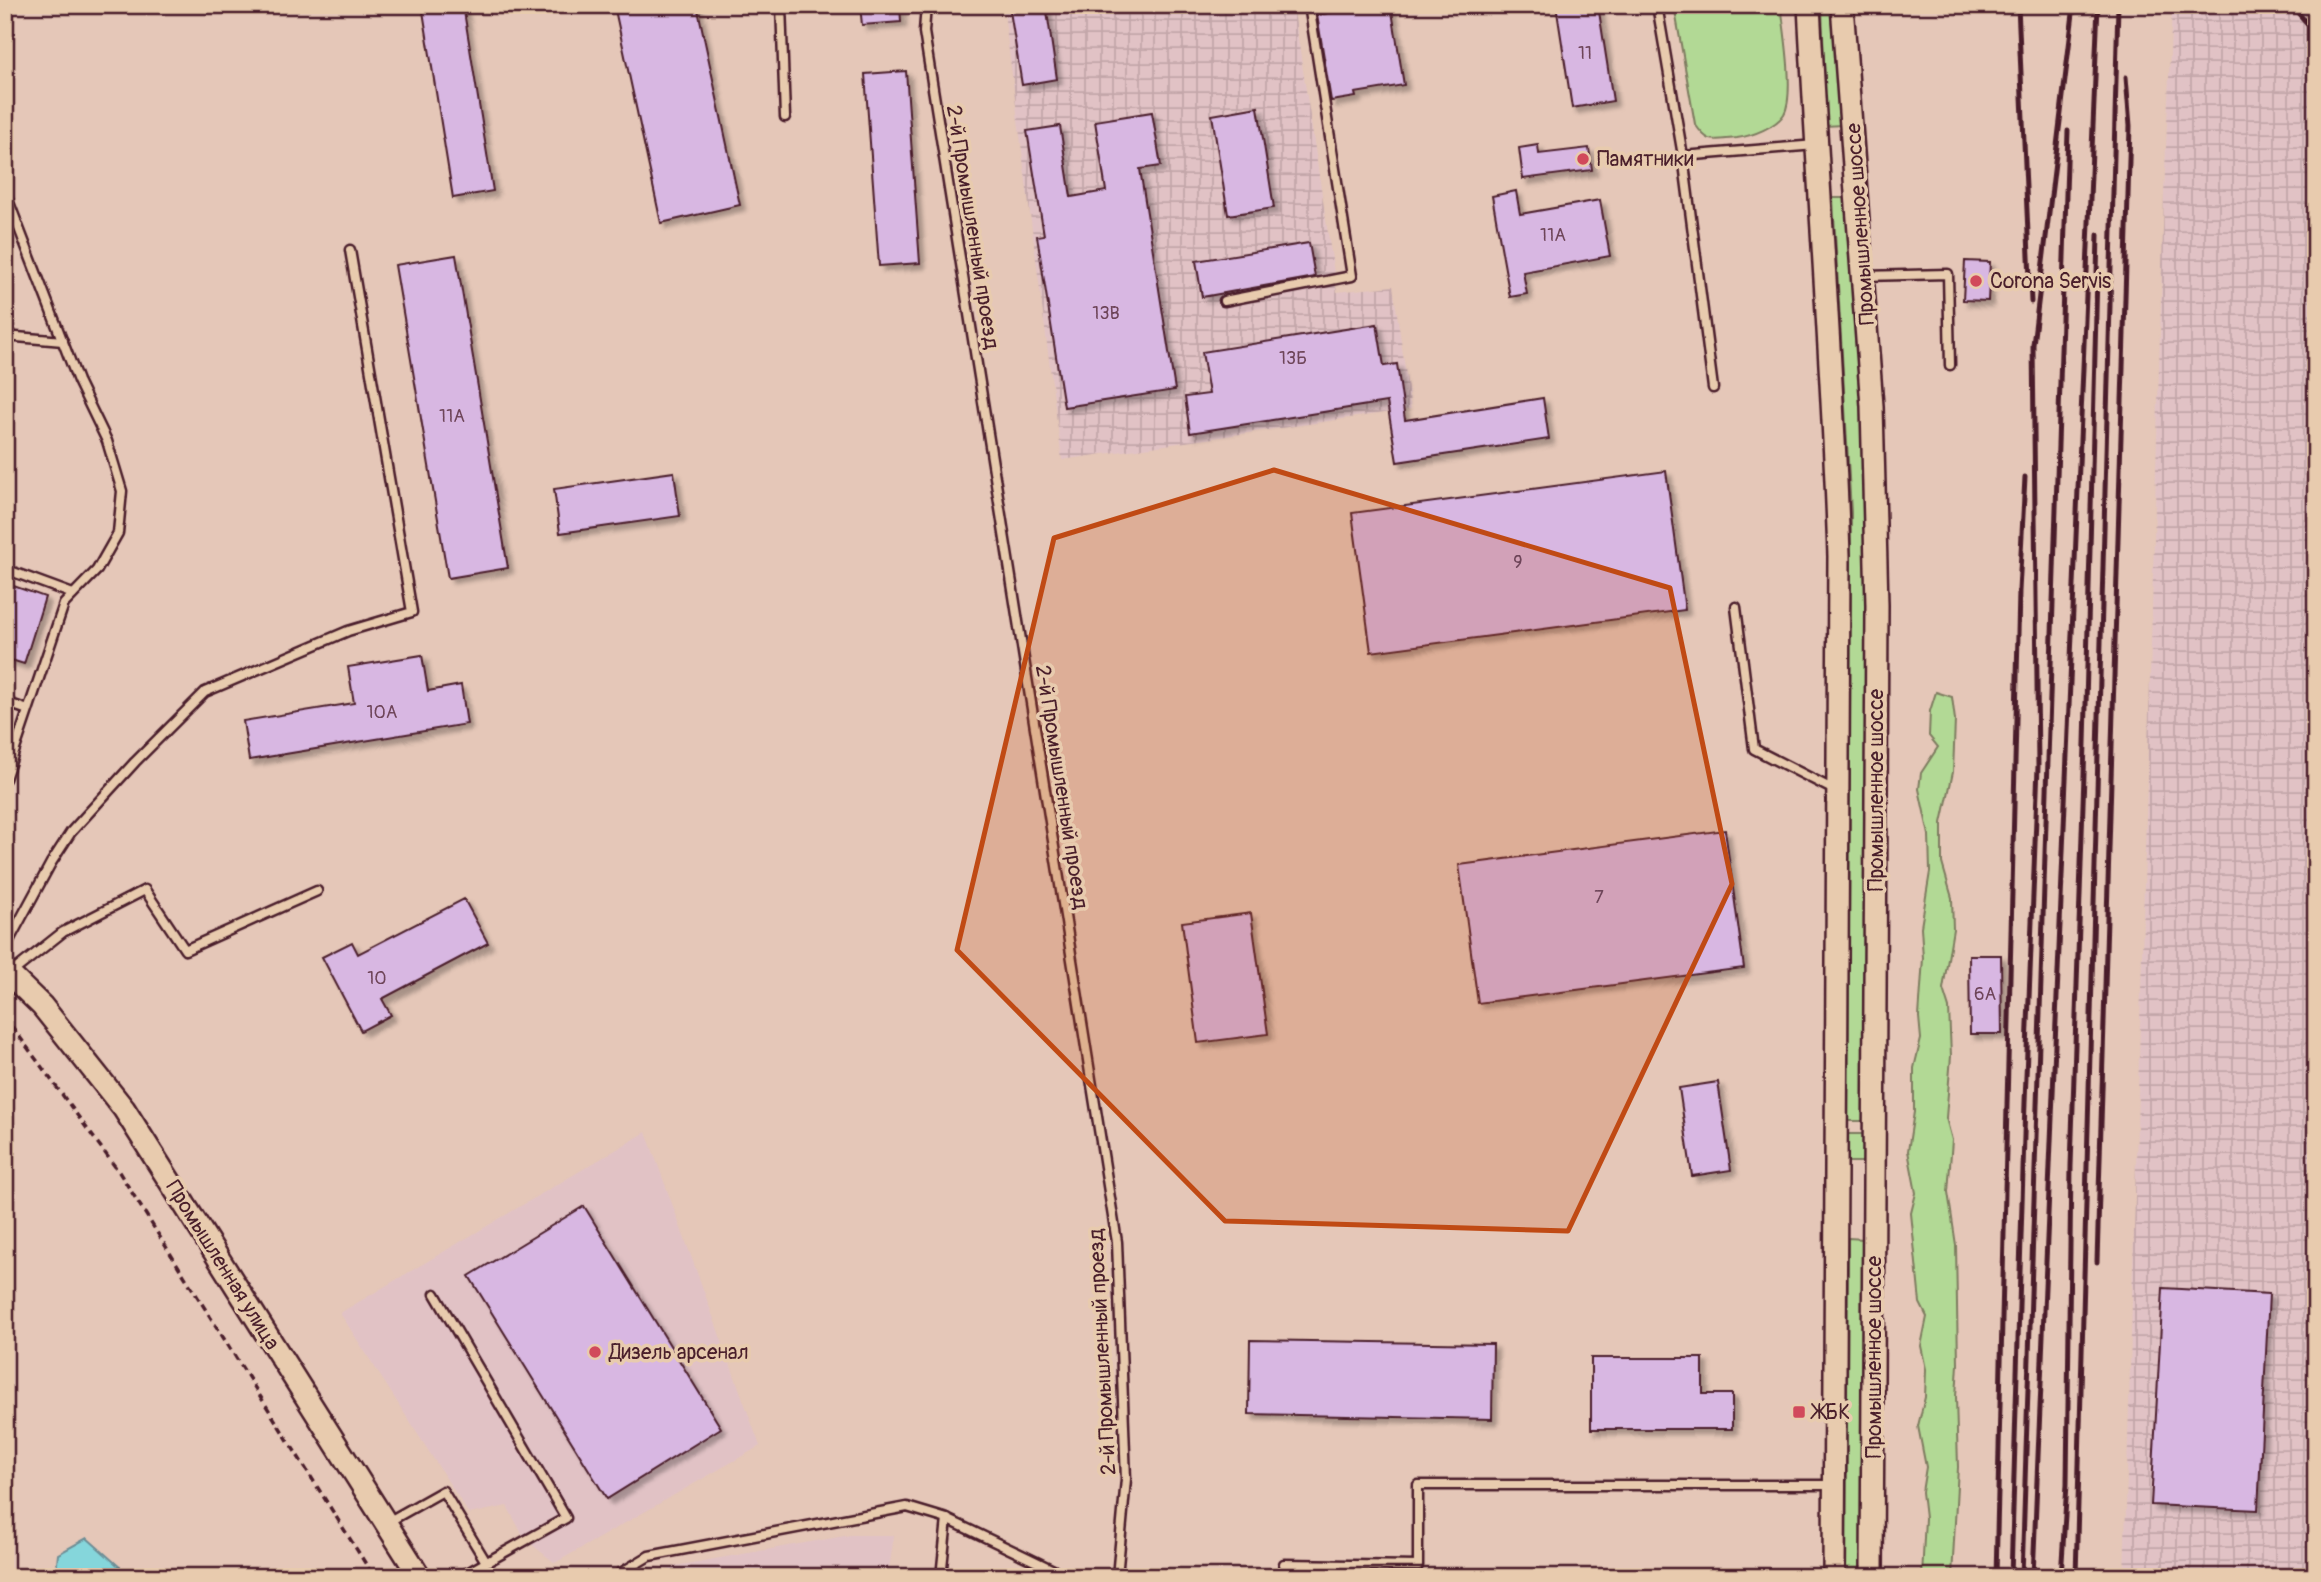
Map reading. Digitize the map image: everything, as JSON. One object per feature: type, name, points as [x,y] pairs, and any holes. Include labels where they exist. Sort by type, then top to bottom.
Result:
[{"type":"main road","name":"Промышленное шоссе","points":[[1809,5],[1834,413],[1839,556],[1834,1577]]},
{"type":"main road","name":"Промышленное шоссе","points":[[1842,5],[1872,406],[1877,605],[1872,1577]]},
{"type":"main road","points":[[1816,145],[1854,143]]},
{"type":"main road","name":"Промышленная улица","points":[[8,972],[42,1006],[124,1109],[420,1577]]},
{"type":"main road","points":[[1836,1195],[1875,1195]]},
{"type":"lane","points":[[781,5],[785,117]]},
{"type":"lane","name":"2-й Промышленный проезд","points":[[926,5],[924,33],[1117,1242],[1126,1479],[1116,1577]]},
{"type":"lane","points":[[1224,301],[1352,276],[1309,5]]},
{"type":"lane","points":[[1657,5],[1683,156],[1713,388]]},
{"type":"lane","points":[[1683,156],[1816,145]]},
{"type":"lane","points":[[5,192],[78,381],[107,441],[121,491],[118,533],[97,570],[64,604],[5,779]]},
{"type":"lane","points":[[5,948],[71,832],[135,762],[205,692],[348,631],[412,611],[351,250]]},
{"type":"lane","points":[[1864,276],[1948,274],[1950,365]]},
{"type":"lane","points":[[5,337],[63,341]]},
{"type":"lane","points":[[5,569],[73,594]]},
{"type":"lane","points":[[1736,607],[1754,749],[1839,792]]},
{"type":"lane","points":[[5,702],[29,710]]},
{"type":"lane","points":[[8,972],[62,932],[145,890],[185,950],[317,891]]},
{"type":"lane","points":[[435,1294],[566,1518],[460,1577]]},
{"type":"lane","points":[[1284,1564],[1418,1566],[1418,1485],[1835,1485]]},
{"type":"lane","points":[[386,1524],[443,1491],[486,1562]]},
{"type":"lane","points":[[614,1577],[649,1556],[907,1507],[947,1519],[1068,1577]]},
{"type":"lane","points":[[941,1577],[947,1519]]},
{"type":"path","points":[[5,1017],[120,1172],[374,1577]]},
{"type":"highlighted area","points":[[1274,470],[1670,588],[1732,884],[1568,1231],[1225,1221],[957,950],[1054,538]]},
{"type":"shaded area","points":[[1003,5],[1293,5],[1337,292],[1393,286],[1411,409],[1062,460]]},
{"type":"shaded area","points":[[2172,5],[2316,5],[2316,1577],[2124,1577],[2164,195]]},
{"type":"shaded area","name":"Дизель арсенал","points":[[646,1132],[760,1446],[555,1563],[525,1539],[507,1506],[469,1514],[340,1313]]},
{"type":"shaded area","points":[[850,1535],[894,1535],[888,1577],[658,1577],[675,1566]]},
{"type":"green space","points":[[1674,5],[1781,5],[1789,92],[1784,114],[1780,119],[1763,130],[1743,137],[1712,140],[1704,135],[1695,124]]},
{"type":"green space","points":[[1822,5],[1830,5],[1841,125],[1826,126]]},
{"type":"green space","points":[[1833,198],[1848,198],[1861,397],[1867,573],[1864,1121],[1848,1121],[1851,512]]},
{"type":"green space","points":[[1936,692],[1952,697],[1955,720],[1953,772],[1942,823],[1942,863],[1952,898],[1953,929],[1943,989],[1949,1008],[1951,1056],[1946,1118],[1952,1140],[1948,1192],[1956,1245],[1958,1364],[1958,1467],[1952,1577],[1922,1577],[1925,1518],[1922,1492],[1926,1467],[1918,1426],[1925,1397],[1926,1369],[1921,1346],[1927,1317],[1920,1303],[1911,1213],[1916,1193],[1908,1151],[1914,1112],[1914,1068],[1921,1039],[1921,927],[1930,872],[1929,835],[1919,789],[1921,773],[1938,747],[1929,736],[1930,711]]},
{"type":"green space","points":[[1848,1134],[1864,1134],[1864,1162],[1848,1162]]},
{"type":"green space","points":[[1848,1238],[1864,1239],[1862,1577],[1846,1577]]},
{"type":"water","points":[[87,1538],[131,1577],[58,1577],[58,1554]]},
{"type":"building","points":[[422,5],[463,5],[493,191],[453,198]]},
{"type":"building","points":[[614,5],[697,5],[740,205],[661,223]]},
{"type":"building","points":[[860,5],[900,5],[901,22],[862,25]]},
{"type":"building","points":[[1009,5],[1046,5],[1057,79],[1022,85]]},
{"type":"building","points":[[1351,5],[1391,5],[1404,85],[1355,93],[1356,97],[1331,101],[1317,15],[1352,9]]},
{"type":"building","points":[[1556,5],[1598,5],[1613,101],[1572,108]]},
{"type":"building","points":[[906,71],[920,263],[879,266],[865,74]]},
{"type":"building","points":[[1258,107],[1274,208],[1228,215],[1212,115]]},
{"type":"building","points":[[1152,112],[1161,166],[1140,169],[1175,390],[1064,407],[1037,236],[1044,235],[1027,131],[1060,126],[1071,197],[1106,191],[1095,121]]},
{"type":"building","points":[[1538,145],[1539,154],[1589,148],[1592,170],[1523,179],[1519,148]]},
{"type":"building","points":[[1516,191],[1520,214],[1600,200],[1610,256],[1523,272],[1527,294],[1510,297],[1492,196]]},
{"type":"building","points":[[1309,243],[1315,277],[1202,297],[1196,261]]},
{"type":"building","points":[[456,255],[508,568],[448,578],[395,265]]},
{"type":"building","name":"Corona Servis","points":[[1965,261],[1990,262],[1988,301],[1963,300]]},
{"type":"building","points":[[1377,324],[1384,366],[1397,364],[1405,420],[1543,398],[1549,439],[1397,462],[1387,402],[1190,433],[1185,397],[1209,394],[1202,352]]},
{"type":"building","points":[[1666,471],[1685,610],[1371,652],[1352,513]]},
{"type":"building","points":[[674,472],[680,516],[560,533],[554,489]]},
{"type":"building","points":[[5,583],[45,597],[24,664],[5,658]]},
{"type":"building","points":[[422,655],[428,691],[461,685],[467,724],[249,760],[243,721],[354,703],[348,667]]},
{"type":"building","points":[[1725,830],[1744,968],[1478,1003],[1459,865]]},
{"type":"building","points":[[464,899],[488,943],[382,999],[391,1015],[361,1031],[322,957],[352,942],[358,954]]},
{"type":"building","points":[[1251,913],[1268,1034],[1198,1043],[1182,922]]},
{"type":"building","points":[[1969,955],[2001,955],[2002,1034],[1970,1034]]},
{"type":"building","points":[[1718,1082],[1731,1170],[1692,1176],[1679,1088]]},
{"type":"building","name":"Дизель арсенал","points":[[584,1206],[721,1428],[607,1499],[469,1276]]},
{"type":"building","points":[[2163,1288],[2269,1294],[2258,1510],[2151,1505]]},
{"type":"building","points":[[1250,1340],[1493,1344],[1492,1419],[1249,1414]]},
{"type":"building","points":[[1591,1358],[1703,1358],[1703,1394],[1732,1394],[1732,1429],[1591,1429]]},
{"type":"railway","points":[[2018,5],[2031,302]]},
{"type":"railway","points":[[2011,1577],[2038,766],[2033,345],[2074,5]]},
{"type":"railway","points":[[2033,1577],[2098,5]]},
{"type":"railway","points":[[2076,1577],[2118,5]]},
{"type":"railway","points":[[2291,5],[2316,33]]},
{"type":"railway","points":[[2097,1262],[2130,126],[2126,77]]},
{"type":"railway","points":[[2022,1577],[2068,131]]},
{"type":"railway","points":[[2061,1577],[2067,1484],[2071,1166],[2098,235]]},
{"type":"railway","points":[[1996,1577],[2019,591],[2025,477]]},
{"type":"place","name":"Памятники","points":[[1583,159]]},
{"type":"place","name":"Corona Servis","points":[[1976,281]]},
{"type":"place","name":"Дизель арсенал","points":[[595,1352]]},
{"type":"place","name":"ЖБК","points":[[1799,1412]]}]
